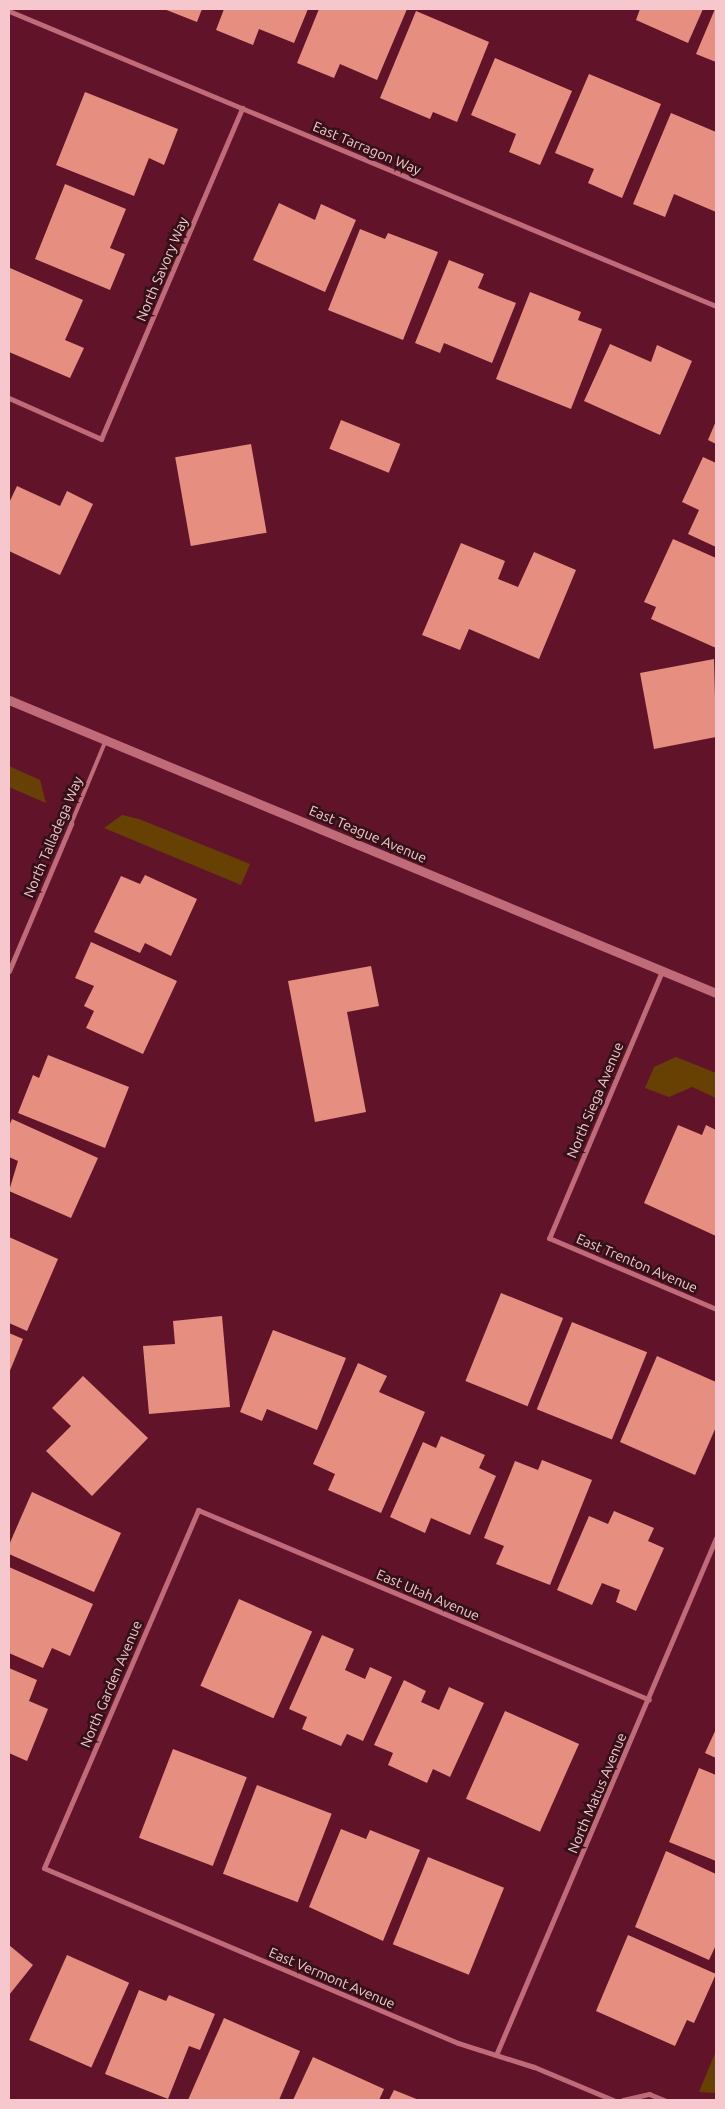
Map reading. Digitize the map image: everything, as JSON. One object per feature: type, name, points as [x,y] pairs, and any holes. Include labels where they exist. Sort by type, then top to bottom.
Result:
[{"type":"street","name":"East Tarragon Way","points":[[9,11],[716,306]]},
{"type":"street","name":"North Savory Way","points":[[9,398],[101,439],[242,108]]},
{"type":"street","name":"East Teague Avenue","points":[[9,700],[716,994]]},
{"type":"street","name":"North Talladega Way","points":[[9,971],[71,824]]},
{"type":"street","name":"North Siega Avenue","points":[[549,1238],[662,971]]},
{"type":"street","name":"East Trenton Avenue","points":[[549,1238],[716,1309]]},
{"type":"street","name":"East Utah Avenue","points":[[198,1510],[649,1700]]},
{"type":"street","name":"North Garden Avenue","points":[[44,1868],[198,1510]]},
{"type":"street","name":"North Matus Avenue","points":[[496,2055],[649,1700],[716,1538]]},
{"type":"street","name":"East Vermont Avenue","points":[[44,1868],[458,2043],[534,2067],[613,2100]]},
{"type":"street","points":[[623,2100],[649,2094],[664,2100]]},
{"type":"lane","name":"North Talladega Way","points":[[71,824],[106,740]]},
{"type":"shaded area","points":[[9,766],[40,780],[46,803],[9,787]]},
{"type":"shaded area","points":[[122,815],[139,819],[250,864],[241,885],[104,828]]},
{"type":"shaded area","points":[[676,1057],[716,1073],[716,1098],[692,1087],[669,1097],[645,1088],[654,1067]]},
{"type":"shaded area","points":[[716,2051],[716,2093],[699,2092]]},
{"type":"building","points":[[164,9],[202,9],[197,22]]},
{"type":"building","points":[[224,9],[308,9],[294,43],[259,29],[253,45],[216,30]]},
{"type":"building","points":[[319,9],[407,9],[377,80],[340,64],[334,78],[297,63]]},
{"type":"building","points":[[640,9],[703,9],[688,43],[636,20]]},
{"type":"building","points":[[716,9],[716,62],[696,54]]},
{"type":"building","points":[[416,11],[489,42],[457,122],[433,112],[430,119],[380,98]]},
{"type":"building","points":[[495,58],[572,91],[540,165],[509,152],[516,134],[471,115]]},
{"type":"building","points":[[589,74],[661,104],[622,198],[588,183],[594,169],[555,153]]},
{"type":"building","points":[[85,92],[178,129],[164,165],[149,158],[134,196],[56,165]]},
{"type":"building","points":[[671,113],[716,132],[716,212],[674,194],[665,217],[633,204]]},
{"type":"building","points":[[65,184],[126,209],[110,248],[125,254],[110,290],[35,259]]},
{"type":"building","points":[[279,203],[315,220],[321,204],[356,220],[325,292],[253,260]]},
{"type":"building","points":[[360,229],[385,239],[388,233],[438,252],[403,340],[328,310]]},
{"type":"building","points":[[449,260],[484,274],[478,288],[516,303],[492,363],[444,343],[440,353],[415,343]]},
{"type":"building","points":[[10,268],[83,300],[65,340],[84,348],[70,378],[9,352]]},
{"type":"building","points":[[530,292],[581,312],[578,320],[602,329],[571,409],[496,379]]},
{"type":"building","points":[[610,344],[651,362],[657,345],[692,361],[660,435],[584,401]]},
{"type":"building","points":[[341,420],[400,444],[389,473],[329,449]]},
{"type":"building","points":[[716,421],[716,444],[708,440]]},
{"type":"building","points":[[251,444],[267,533],[191,546],[175,457]]},
{"type":"building","points":[[703,457],[716,463],[716,547],[688,534],[699,510],[682,502]]},
{"type":"building","points":[[17,486],[60,506],[67,491],[93,504],[60,575],[9,551],[9,503]]},
{"type":"building","points":[[673,539],[716,558],[716,648],[651,619],[656,607],[644,602]]},
{"type":"building","points":[[461,543],[505,561],[498,579],[518,587],[534,552],[576,570],[539,659],[469,629],[460,650],[422,635]]},
{"type":"building","points":[[714,659],[716,737],[654,749],[640,673]]},
{"type":"building","points":[[145,875],[197,899],[171,956],[145,943],[140,953],[94,932],[121,876],[140,884]]},
{"type":"building","points":[[91,942],[177,981],[143,1054],[86,1028],[94,1011],[84,1006],[94,986],[75,978]]},
{"type":"building","points":[[371,966],[379,1006],[347,1012],[366,1112],[315,1122],[288,981]]},
{"type":"building","points":[[48,1055],[129,1087],[105,1148],[18,1113],[33,1075],[39,1078]]},
{"type":"building","points":[[12,1119],[98,1158],[71,1218],[9,1191],[18,1161],[9,1157],[9,1126]]},
{"type":"building","points":[[678,1125],[702,1135],[706,1125],[716,1130],[716,1236],[644,1203]]},
{"type":"building","points":[[9,1237],[58,1259],[27,1331],[9,1323]]},
{"type":"building","points":[[501,1293],[563,1318],[528,1406],[465,1381]]},
{"type":"building","points":[[222,1316],[230,1407],[149,1414],[143,1346],[175,1344],[173,1321]]},
{"type":"building","points":[[572,1322],[647,1352],[612,1439],[537,1409]]},
{"type":"building","points":[[273,1330],[346,1358],[317,1430],[267,1409],[262,1421],[240,1412]]},
{"type":"building","points":[[9,1333],[23,1339],[9,1373]]},
{"type":"building","points":[[657,1356],[716,1382],[716,1427],[695,1475],[620,1442]]},
{"type":"building","points":[[358,1363],[387,1376],[379,1392],[425,1412],[381,1513],[328,1490],[335,1474],[313,1464]]},
{"type":"building","points":[[83,1376],[148,1438],[92,1496],[46,1451],[71,1426],[52,1408]]},
{"type":"building","points":[[441,1436],[485,1455],[479,1468],[496,1476],[470,1535],[431,1518],[425,1533],[390,1517],[423,1442],[436,1448]]},
{"type":"building","points":[[542,1460],[592,1480],[550,1585],[496,1564],[504,1546],[484,1538],[515,1461],[538,1470]]},
{"type":"building","points":[[32,1492],[121,1533],[94,1592],[9,1554],[9,1545]]},
{"type":"building","points":[[614,1511],[654,1528],[648,1541],[664,1548],[636,1611],[616,1602],[620,1590],[602,1583],[592,1605],[557,1590],[589,1516],[608,1524]]},
{"type":"building","points":[[9,1567],[93,1604],[70,1656],[52,1648],[43,1668],[9,1653]]},
{"type":"building","points":[[239,1599],[312,1632],[273,1718],[200,1686]]},
{"type":"building","points":[[322,1635],[354,1649],[345,1670],[365,1679],[370,1667],[392,1677],[363,1741],[347,1734],[341,1746],[302,1729],[307,1717],[289,1709]]},
{"type":"building","points":[[9,1668],[37,1680],[29,1701],[48,1709],[27,1761],[9,1753]]},
{"type":"building","points":[[404,1680],[426,1691],[421,1702],[439,1710],[449,1687],[484,1703],[450,1777],[433,1769],[427,1783],[388,1765],[393,1753],[374,1745]]},
{"type":"building","points":[[505,1711],[579,1744],[540,1832],[466,1799]]},
{"type":"building","points":[[716,1729],[716,1758],[705,1753]]},
{"type":"building","points":[[173,1749],[247,1777],[213,1866],[139,1838]]},
{"type":"building","points":[[699,1768],[716,1775],[716,1861],[669,1842]]},
{"type":"building","points":[[257,1785],[332,1814],[298,1902],[223,1874]]},
{"type":"building","points":[[341,1829],[366,1839],[370,1830],[420,1850],[383,1941],[309,1907]]},
{"type":"building","points":[[666,1851],[716,1874],[716,1945],[709,1960],[635,1927]]},
{"type":"building","points":[[428,1857],[504,1888],[469,1975],[393,1944]]},
{"type":"building","points":[[628,1935],[716,1974],[694,2023],[687,2020],[675,2046],[596,2011]]},
{"type":"building","points":[[9,1945],[33,1965],[9,1995]]},
{"type":"building","points":[[67,1955],[129,1983],[91,2068],[29,2040]]},
{"type":"building","points":[[139,1990],[166,2001],[169,1995],[215,2014],[200,2050],[189,2046],[168,2099],[105,2074]]},
{"type":"building","points":[[224,2018],[300,2051],[279,2100],[188,2100]]},
{"type":"building","points":[[313,2057],[384,2089],[379,2100],[293,2100]]},
{"type":"building","points":[[394,2090],[419,2100],[389,2100]]}]
